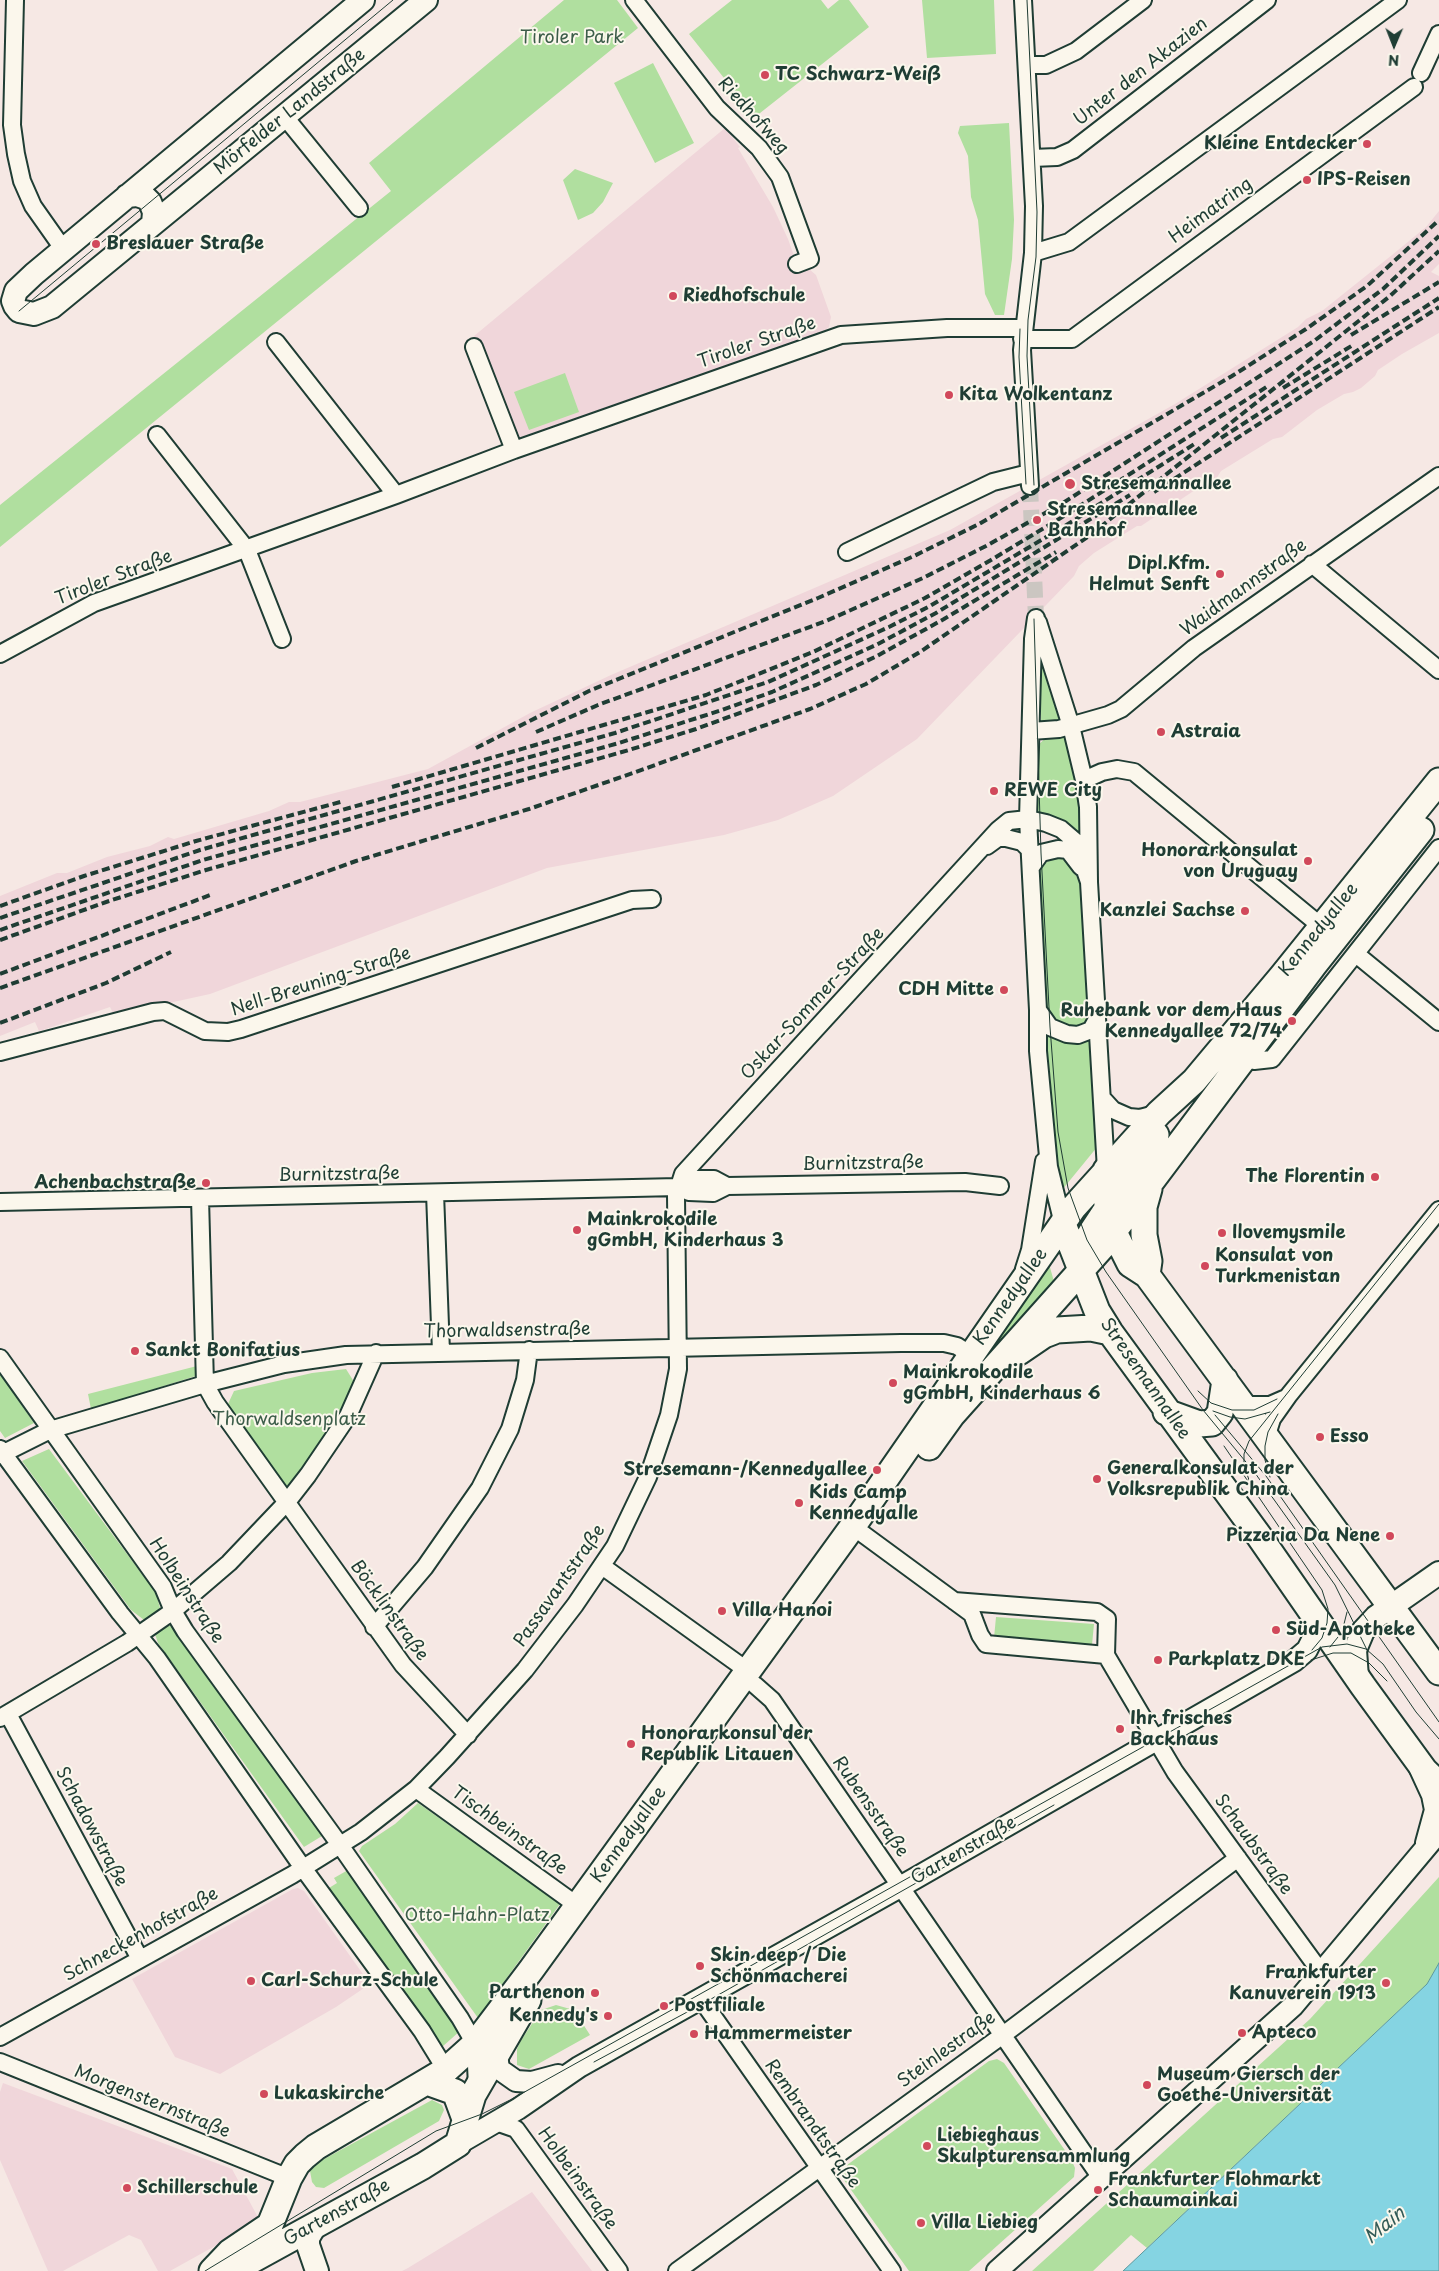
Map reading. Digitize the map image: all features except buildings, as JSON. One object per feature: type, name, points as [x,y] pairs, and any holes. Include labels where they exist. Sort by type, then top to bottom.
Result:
[{"type":"main road","name":"Mörfelder Landstraße","points":[[363,0],[16,291],[13,301],[19,311],[34,314],[52,307],[426,0]]},
{"type":"main road","points":[[128,196],[137,195],[146,198],[150,202],[154,212],[153,224]]},
{"type":"main road","name":"Kennedyallee","points":[[486,2049],[542,1977],[751,1678],[1020,1283],[1063,1224],[1106,1170],[1159,1113],[1194,1081],[1322,927],[1439,781]]},
{"type":"main road","name":"Kennedyallee","points":[[499,2015],[578,1906],[952,1415],[1081,1272],[1114,1232],[1314,966],[1439,808]]},
{"type":"main road","points":[[1081,1272],[1088,1240],[1107,1206],[1194,1081]]},
{"type":"main road","name":"Stresemannallee","points":[[1106,1170],[1107,1206],[1114,1232],[1130,1264],[1147,1275],[1439,1672]]},
{"type":"main road","points":[[1147,1275],[1149,1261],[1144,1235],[1144,1207],[1150,1184]]},
{"type":"main road","name":"Stresemannallee","points":[[1063,1224],[1097,1311],[1110,1332],[1166,1412],[1228,1493],[1357,1678],[1439,1784]]},
{"type":"main road","points":[[997,1364],[1044,1335],[1057,1330],[1091,1328],[1110,1332]]},
{"type":"main road","points":[[1166,1412],[1199,1424],[1212,1423],[1220,1413],[1225,1380]]},
{"type":"main road","points":[[1357,1678],[1355,1650],[1360,1635],[1367,1626],[1391,1606],[1439,1574]]},
{"type":"main road","name":"Gartenstraße","points":[[212,2271],[249,2265],[428,2163],[462,2130],[477,2086],[486,2049],[499,2015]]},
{"type":"main road","name":"Gartenstraße","points":[[212,2271],[230,2252],[270,2225],[289,2178],[297,2164],[316,2147],[486,2049]]},
{"type":"main road","points":[[437,2076],[455,2092],[462,2130]]},
{"type":"main road","points":[[289,2178],[288,2220],[291,2224],[316,2226]]},
{"type":"main road","points":[[249,2265],[270,2225]]},
{"type":"main road","points":[[316,2226],[308,2238],[308,2244],[317,2271]]},
{"type":"street","points":[[15,0],[12,125],[16,154],[22,181],[33,206],[64,250]]},
{"type":"street","name":"Riedhofweg","points":[[634,0],[717,108],[759,148],[780,177],[810,259],[797,264]]},
{"type":"street","points":[[847,552],[993,482],[1030,480],[1023,333],[1033,253],[1034,206],[1023,0]]},
{"type":"street","points":[[1027,65],[1046,65],[1076,51],[1143,0]]},
{"type":"street","name":"Unter den Akazien","points":[[1032,158],[1057,157],[1073,150],[1267,0]]},
{"type":"street","points":[[1033,253],[1069,242],[1398,0]]},
{"type":"street","name":"Heimatring","points":[[1023,333],[1072,339],[1418,80],[1439,34]]},
{"type":"street","points":[[285,117],[359,208]]},
{"type":"street","name":"Tiroler Straße","points":[[0,654],[94,603],[247,550],[514,450],[841,335],[947,328],[1023,333]]},
{"type":"street","points":[[276,342],[396,495]]},
{"type":"street","points":[[474,347],[514,450]]},
{"type":"street","points":[[157,435],[247,550],[282,639]]},
{"type":"street","name":"Waidmannstraße","points":[[1071,726],[1121,709],[1194,648],[1439,476]]},
{"type":"street","points":[[1312,564],[1439,670]]},
{"type":"street","name":"Stresemannallee","points":[[1063,1224],[1053,1189],[1046,1146],[1038,1051],[1038,1010],[1028,820],[1033,639],[1036,618],[1071,726],[1084,780],[1090,832],[1089,882],[1106,1170]]},
{"type":"street","points":[[1031,731],[1044,732],[1071,726]]},
{"type":"street","points":[[1084,780],[1102,772],[1117,770],[1134,772],[1322,927]]},
{"type":"street","name":"Stresemannallee","points":[[1028,820],[1046,823],[1061,829],[1075,841],[1089,882]]},
{"type":"street","name":"Oskar-Sommer-Straße","points":[[678,1187],[683,1174],[998,830],[1009,821],[1028,820]]},
{"type":"street","name":"Oskar-Sommer-Straße","points":[[981,850],[998,838],[1022,842],[1029,849]]},
{"type":"street","points":[[1245,1058],[1254,1061],[1272,1059],[1439,848]]},
{"type":"street","name":"Stresemannallee","points":[[1031,868],[1041,853],[1058,849],[1068,850],[1075,857],[1089,882]]},
{"type":"street","name":"Nell-Breuning-Straße","points":[[0,1052],[153,1012],[165,1011],[205,1031],[228,1032],[241,1029],[632,900],[652,899]]},
{"type":"street","points":[[1356,954],[1439,1022]]},
{"type":"street","points":[[1038,1010],[1050,1027],[1067,1034],[1078,1035],[1091,1030],[1097,1020]]},
{"type":"street","points":[[1102,1098],[1113,1110],[1129,1117],[1140,1118],[1159,1113]]},
{"type":"street","name":"Stresemannallee","points":[[1020,1283],[1030,1250],[1046,1146]]},
{"type":"street","name":"Burnitzstraße","points":[[0,1202],[678,1187],[689,1192],[714,1192],[727,1186],[965,1182],[1000,1186]]},
{"type":"street","name":"Passavantstraße","points":[[340,1845],[390,1812],[416,1789],[468,1735],[535,1658],[602,1566],[627,1524],[655,1459],[676,1384],[679,1348],[676,1196],[678,1187]]},
{"type":"street","points":[[435,1193],[441,1352]]},
{"type":"street","points":[[200,1198],[205,1384],[215,1402],[287,1502]]},
{"type":"street","points":[[1266,1438],[1272,1419],[1289,1395],[1439,1210]]},
{"type":"street","name":"Thorwaldsenstraße","points":[[1,1452],[50,1430],[205,1384],[291,1363],[376,1353],[944,1343],[957,1346],[971,1356]]},
{"type":"street","points":[[374,1627],[443,1542],[483,1482],[510,1429],[526,1380],[530,1350]]},
{"type":"street","points":[[4,1716],[140,1635],[173,1611],[229,1563],[287,1502],[348,1416],[376,1353]]},
{"type":"street","name":"Holbeinstraße","points":[[0,1358],[163,1587],[173,1611],[340,1845],[460,2018],[486,2049]]},
{"type":"street","points":[[1243,1405],[1270,1405],[1289,1395]]},
{"type":"street","points":[[1,1452],[120,1613],[140,1635],[303,1868],[422,2031],[437,2076]]},
{"type":"street","name":"Böcklinstraße","points":[[287,1502],[374,1627],[424,1690],[468,1735]]},
{"type":"street","points":[[863,1534],[954,1601],[972,1614],[983,1642],[991,1646],[1106,1655],[1107,1620],[1097,1612],[954,1601]]},
{"type":"street","name":"Rubensstraße","points":[[602,1566],[751,1678],[772,1700],[1100,2178]]},
{"type":"street","name":"Gartenstraße","points":[[462,2130],[496,2122],[579,2068],[1157,1741],[1303,1653],[1312,1642],[1315,1629],[1310,1608]]},
{"type":"street","name":"Schaubstraße","points":[[1106,1655],[1175,1772],[1320,1972]]},
{"type":"street","name":"Schadowstraße","points":[[4,1716],[140,1959]]},
{"type":"street","name":"Stresemannallee","points":[[1425,1765],[1435,1812],[1432,1839]]},
{"type":"street","name":"Tischbeinstraße","points":[[416,1789],[578,1906]]},
{"type":"street","points":[[997,2271],[1293,2006],[1432,1839]]},
{"type":"street","points":[[303,1868],[340,1845]]},
{"type":"street","name":"Steinlestraße","points":[[676,2271],[1003,2035],[1238,1858]]},
{"type":"street","name":"Schneckenhofstraße","points":[[0,2037],[303,1868]]},
{"type":"street","name":"Rembrandtstraße","points":[[701,1999],[892,2271]]},
{"type":"street","name":"Gartenstraße","points":[[486,2049],[508,2078],[525,2083],[579,2068]]},
{"type":"street","name":"Morgensternstraße","points":[[0,2062],[289,2178]]},
{"type":"street","name":"Holbeinstraße","points":[[496,2122],[516,2129],[619,2271]]},
{"type":"shaded area","name":"Riedhofschule","points":[[725,128],[740,147],[738,148],[773,207],[788,239],[799,270],[809,269],[816,275],[831,317],[829,327],[823,332],[518,438],[485,349],[474,336]]},
{"type":"shaded area","points":[[1439,211],[1439,264],[1431,272],[1439,276],[1439,333],[1378,370],[1375,376],[1361,388],[1344,394],[1317,410],[1282,437],[1273,439],[1221,471],[1216,479],[1094,553],[1079,566],[1074,576],[917,739],[833,796],[778,820],[724,835],[547,868],[210,994],[114,1015],[110,1007],[39,1031],[35,1022],[0,1036],[0,896],[57,873],[67,873],[107,857],[150,846],[168,837],[174,839],[269,811],[289,802],[300,802],[428,769],[530,713],[611,675],[950,530],[1175,404],[1298,327],[1306,319],[1322,311],[1392,255],[1426,227]]},
{"type":"shaded area","name":"Carl-Schurz-Schule","points":[[298,1888],[304,1891],[370,1984],[336,2007],[220,2074],[175,2057],[132,1979],[293,1889]]},
{"type":"shaded area","name":"Schillerschule","points":[[3,2083],[232,2169],[260,2221],[170,2271],[158,2271],[141,2240],[129,2235],[63,2271],[48,2271],[0,2160],[0,2092]]},
{"type":"shaded area","points":[[532,2192],[592,2271],[402,2271],[408,2268]]},
{"type":"green space","name":"Tiroler Park","points":[[564,0],[617,0],[638,28],[0,547],[0,505],[391,191],[369,163]]},
{"type":"green space","name":"TC Schwarz-Weiß","points":[[732,0],[821,0],[828,9],[839,0],[849,0],[869,27],[755,117],[689,34]]},
{"type":"green space","points":[[922,0],[994,0],[996,54],[927,58]]},
{"type":"green space","points":[[653,63],[694,143],[655,163],[614,83]]},
{"type":"green space","points":[[1009,123],[1014,220],[1012,259],[1004,315],[995,315],[985,294],[978,220],[971,197],[968,156],[958,133],[960,126]]},
{"type":"green space","points":[[575,169],[613,183],[603,202],[593,213],[578,220],[563,180]]},
{"type":"green space","points":[[565,373],[579,412],[529,430],[514,392]]},
{"type":"green space","points":[[1041,660],[1062,721],[1041,725],[1040,663]]},
{"type":"green space","points":[[1058,734],[1070,738],[1080,779],[1087,858],[1036,817],[1038,745],[1048,736]]},
{"type":"green space","points":[[1058,855],[1066,857],[1072,863],[1074,873],[1085,887],[1093,1010],[1086,1024],[1080,1028],[1055,1025],[1046,1008],[1039,873],[1044,864]]},
{"type":"green space","points":[[1041,1034],[1062,1039],[1090,1036],[1102,1141],[1062,1190],[1053,1131],[1050,1073],[1043,1052]]},
{"type":"green space","points":[[1047,1257],[1055,1285],[972,1375]]},
{"type":"green space","points":[[197,1366],[199,1375],[91,1409],[88,1394]]},
{"type":"green space","name":"Thorwaldsenplatz","points":[[346,1369],[356,1385],[345,1408],[318,1450],[289,1485],[285,1485],[228,1404],[234,1391],[312,1373]]},
{"type":"green space","points":[[0,1374],[34,1423],[5,1438],[0,1431]]},
{"type":"green space","points":[[49,1449],[156,1593],[160,1608],[158,1615],[144,1620],[131,1610],[22,1461]]},
{"type":"green space","points":[[996,1617],[1094,1624],[1092,1645],[994,1638]]},
{"type":"green space","points":[[163,1626],[170,1626],[177,1630],[322,1836],[304,1847],[158,1643],[155,1634]]},
{"type":"green space","name":"Otto-Hahn-Platz","points":[[418,1803],[560,1904],[478,2018],[359,1851],[362,1846],[395,1824]]},
{"type":"green space","points":[[348,1870],[460,2031],[442,2047],[329,1888],[337,1883],[334,1878]]},
{"type":"green space","points":[[1439,1877],[1439,1963],[1427,1984],[1147,2248],[1131,2235],[1093,2271],[1032,2271],[1310,2019]]},
{"type":"green space","points":[[556,2005],[574,2010],[590,2035],[529,2069],[517,2065],[517,2049],[520,2042],[541,2010]]},
{"type":"green space","points":[[997,2059],[1004,2063],[1071,2159],[1075,2168],[1074,2177],[969,2271],[909,2271],[844,2180],[843,2170],[847,2165],[989,2061]]},
{"type":"green space","points":[[432,2100],[442,2105],[444,2110],[439,2121],[324,2188],[316,2187],[312,2182],[310,2171],[315,2164]]},
{"type":"water","name":"Main","points":[[1439,1963],[1439,2271],[1123,2271],[1427,1984]]},
{"type":"tunnel","points":[[1030,486],[1036,618]]},
{"type":"tram line","points":[[19,311],[393,0]]},
{"type":"tram line","points":[[1027,0],[1037,212],[1036,257],[1028,320],[1027,356],[1034,485]]},
{"type":"tram line","points":[[1020,329],[1019,357],[1026,484]]},
{"type":"tram line","points":[[1034,619],[1041,853],[1050,1027],[1058,1132],[1068,1188],[1087,1240],[1106,1272],[1203,1410],[1255,1473],[1335,1585],[1368,1652]]},
{"type":"tram line","points":[[1252,1489],[1244,1465],[1244,1454],[1249,1441],[1439,1204]]},
{"type":"tram line","points":[[1198,1391],[1211,1403],[1232,1410],[1254,1410],[1277,1399]]},
{"type":"tram line","points":[[1213,1411],[1230,1417],[1245,1419],[1270,1412]]},
{"type":"tram line","points":[[1270,1477],[1265,1460],[1265,1446],[1268,1432],[1278,1414]]},
{"type":"tram line","points":[[1215,1415],[1266,1476],[1439,1722]]},
{"type":"tram line","points":[[1224,1446],[1322,1590],[1328,1609],[1327,1623],[1322,1638],[1312,1650]]},
{"type":"tram line","points":[[1330,1647],[1342,1632],[1347,1612]]},
{"type":"tram line","points":[[205,2271],[436,2131],[482,2114],[512,2099],[1322,1647],[1347,1644],[1366,1649],[1383,1664],[1416,1712],[1439,1739]]},
{"type":"tram line","points":[[1311,1660],[1333,1653],[1351,1653],[1369,1663],[1387,1681]]},
{"type":"tram line","points":[[594,2062],[704,2003],[1054,1805]]},
{"type":"railway","points":[[476,748],[589,691],[818,598],[914,556],[979,524],[1232,376],[1306,329],[1367,286],[1439,220]]},
{"type":"railway","points":[[536,732],[598,705],[826,621],[923,578],[986,546],[1063,503],[1314,341],[1383,289],[1439,236]]},
{"type":"railway","points":[[0,988],[356,861],[529,809],[633,773],[810,709],[866,684],[920,652],[1089,536],[1390,296],[1439,251]]},
{"type":"railway","points":[[1351,335],[1439,282]]},
{"type":"railway","points":[[1221,438],[1439,298]]},
{"type":"railway","points":[[1154,492],[1439,307]]},
{"type":"railway","points":[[1283,388],[1353,345]]},
{"type":"railway","points":[[392,787],[706,695],[813,652],[925,598],[991,560],[1064,516],[1268,386]]},
{"type":"railway","points":[[0,918],[200,850],[615,733],[768,682],[889,627],[930,606],[1065,526],[1196,443]]},
{"type":"railway","points":[[0,930],[203,860],[619,743],[772,692],[876,645],[936,613],[1130,495]]},
{"type":"railway","points":[[0,940],[109,901],[206,870],[629,750],[696,729],[816,685],[877,656],[944,619],[1056,552]]},
{"type":"railway","points":[[0,906],[84,876],[196,841],[344,801]]},
{"type":"railway","points":[[0,974],[213,894]]},
{"type":"railway","points":[[0,1023],[106,983],[171,952]]},
{"type":"place","name":"TC Schwarz-Weiß","points":[[765,75]]},
{"type":"place","name":"Kleine Entdecker","points":[[1367,144]]},
{"type":"place","name":"IPS-Reisen","points":[[1307,180]]},
{"type":"place","name":"Breslauer Straße","points":[[96,244]]},
{"type":"place","name":"Riedhofschule","points":[[673,296]]},
{"type":"place","name":"Kita Wolkentanz","points":[[949,395]]},
{"type":"place","name":"Stresemannallee","points":[[1070,484]]},
{"type":"place","name":"Stresemannallee Bahnhof","points":[[1037,520]]},
{"type":"place","name":"Dipl.Kfm. Helmut Senft","points":[[1220,574]]},
{"type":"place","name":"Astraia","points":[[1161,732]]},
{"type":"place","name":"REWE City","points":[[994,791]]},
{"type":"place","name":"Honorarkonsulat von Uruguay","points":[[1308,861]]},
{"type":"place","name":"Kanzlei Sachse","points":[[1245,911]]},
{"type":"place","name":"CDH Mitte","points":[[1004,990]]},
{"type":"place","name":"Ruhebank vor dem Haus Kennedyallee 72/74","points":[[1292,1021]]},
{"type":"place","name":"The Florentin","points":[[1375,1177]]},
{"type":"place","name":"Achenbachstraße","points":[[206,1183]]},
{"type":"place","name":"Mainkrokodile gGmbH, Kinderhaus 3","points":[[577,1230]]},
{"type":"place","name":"Ilovemysmile","points":[[1222,1233]]},
{"type":"place","name":"Konsulat von Turkmenistan","points":[[1205,1266]]},
{"type":"place","name":"Sankt Bonifatius","points":[[135,1351]]},
{"type":"place","name":"Mainkrokodile gGmbH, Kinderhaus 6","points":[[893,1383]]},
{"type":"place","name":"Esso","points":[[1320,1437]]},
{"type":"place","name":"Stresemann-/Kennedyallee","points":[[877,1470]]},
{"type":"place","name":"Generalkonsulat der Volksrepublik China","points":[[1097,1479]]},
{"type":"place","name":"Kids Camp Kennedyalle","points":[[799,1503]]},
{"type":"place","name":"Pizzeria Da Nene","points":[[1390,1536]]},
{"type":"place","name":"Villa Hanoi","points":[[722,1611]]},
{"type":"place","name":"Süd-Apotheke","points":[[1276,1630]]},
{"type":"place","name":"Parkplatz DKE","points":[[1158,1660]]},
{"type":"place","name":"Ihr frisches Backhaus","points":[[1120,1729]]},
{"type":"place","name":"Honorarkonsul der Republik Litauen","points":[[631,1744]]},
{"type":"place","name":"Skin deep / Die Schönmacherei","points":[[700,1966]]},
{"type":"place","name":"Carl-Schurz-Schule","points":[[251,1981]]},
{"type":"place","name":"Frankfurter Kanuverein 1913","points":[[1386,1983]]},
{"type":"place","name":"Parthenon","points":[[595,1993]]},
{"type":"place","name":"Postfiliale","points":[[664,2006]]},
{"type":"place","name":"Kennedy's","points":[[608,2016]]},
{"type":"place","name":"Apteco","points":[[1242,2033]]},
{"type":"place","name":"Hammermeister","points":[[694,2034]]},
{"type":"place","name":"Museum Giersch der Goethe-Universität","points":[[1147,2085]]},
{"type":"place","name":"Lukaskirche","points":[[264,2094]]},
{"type":"place","name":"Liebieghaus Skulpturensammlung","points":[[927,2146]]},
{"type":"place","name":"Schillerschule","points":[[127,2188]]},
{"type":"place","name":"Frankfurter Flohmarkt Schaumainkai","points":[[1098,2190]]},
{"type":"place","name":"Villa Liebieg","points":[[921,2223]]}]
